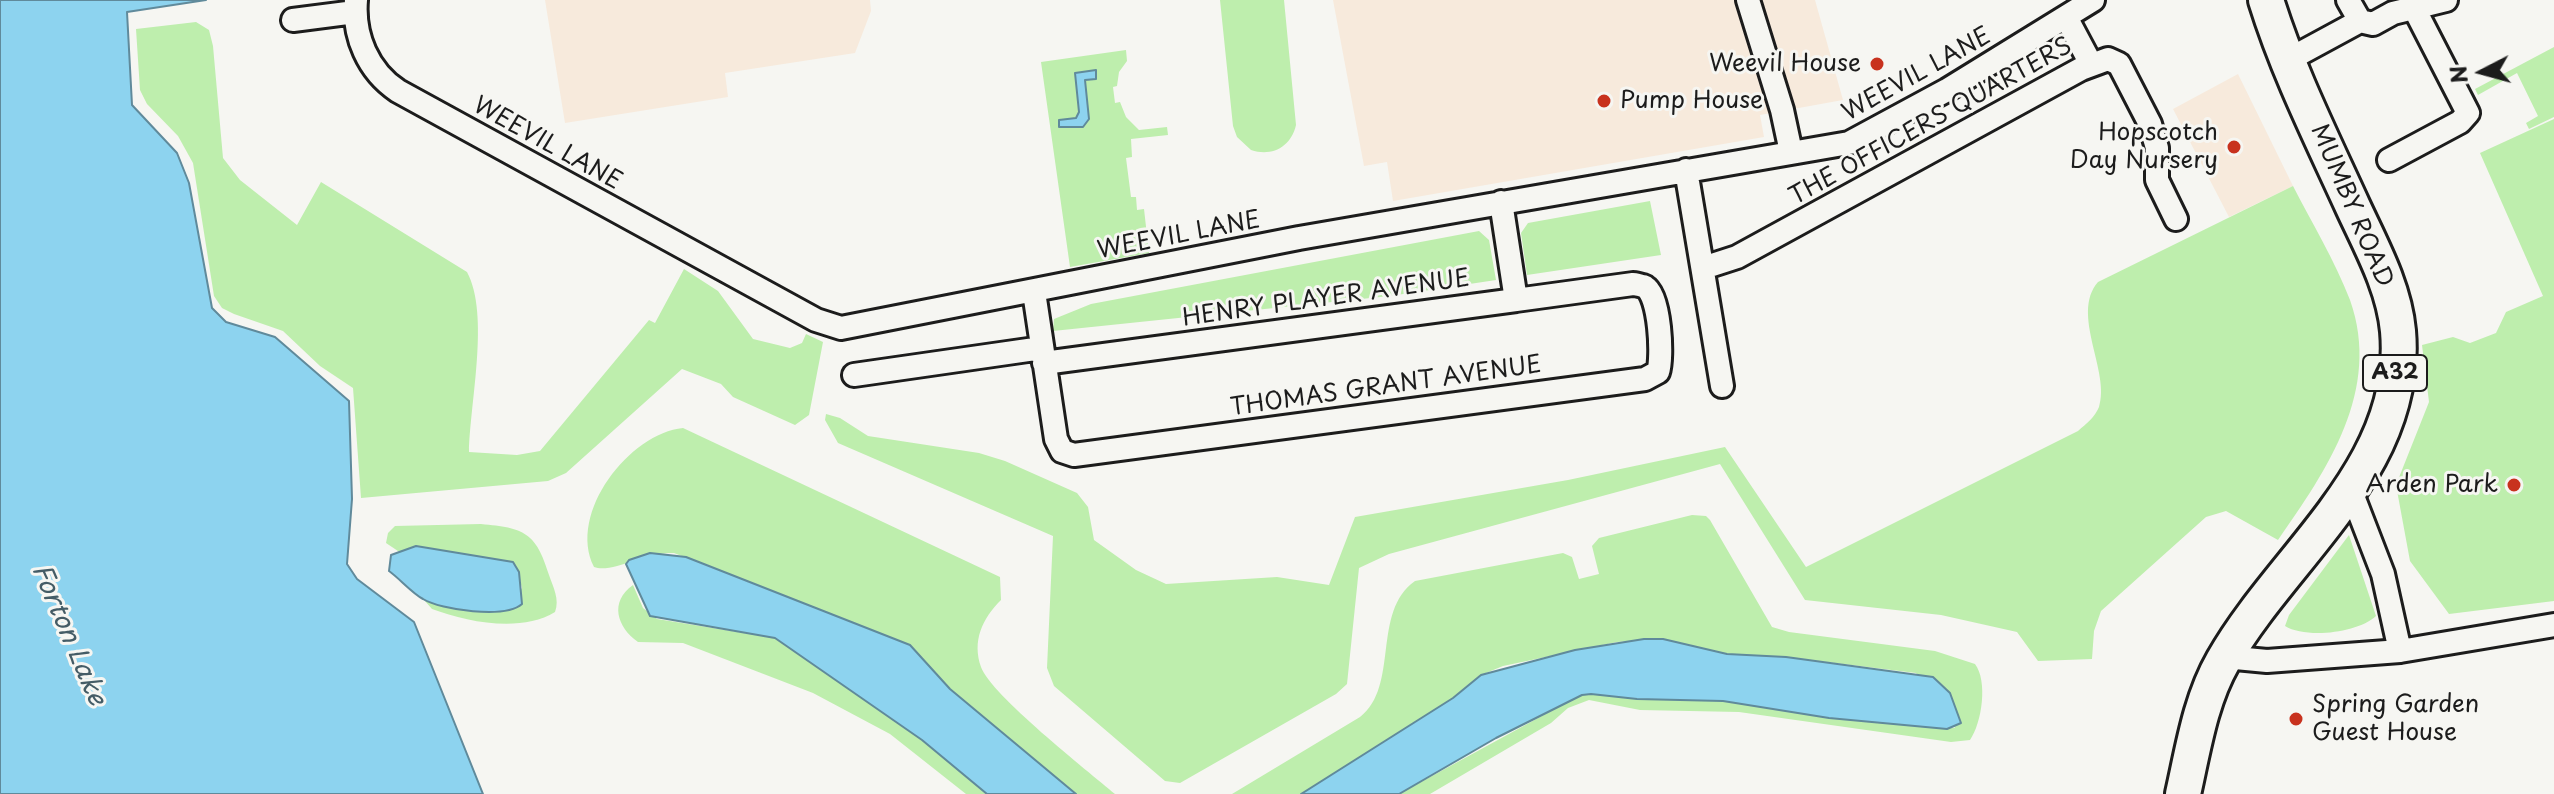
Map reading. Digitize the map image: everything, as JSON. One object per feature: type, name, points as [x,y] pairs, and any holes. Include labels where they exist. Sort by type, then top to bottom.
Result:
[{"type":"main road","name":"MUMBY ROAD","points":[[2225,657],[2272,589],[2313,544],[2351,491],[2385,418],[2393,390],[2398,331],[2385,277],[2288,60],[2266,0]]},
{"type":"main road","name":"A32","points":[[2183,794],[2202,713],[2225,657]]},
{"type":"street","points":[[1748,0],[1782,110],[1791,152]]},
{"type":"street","name":"WEEVIL LANE","points":[[355,6],[357,32],[370,62],[398,91],[828,325],[864,325],[1501,202],[1849,143],[1866,137],[2093,0]]},
{"type":"street","points":[[2348,0],[2360,21]]},
{"type":"street","points":[[2288,60],[2360,21],[2373,24],[2393,13],[2446,0]]},
{"type":"street","points":[[293,20],[355,6]]},
{"type":"street","points":[[2389,160],[2460,122],[2468,113],[2414,8]]},
{"type":"street","points":[[2066,17],[2091,64]]},
{"type":"street","name":"THE OFFICERS QUARTERS","points":[[1703,268],[1737,257],[2091,64],[2114,60],[2124,73],[2152,130],[2157,180],[2176,219]]},
{"type":"street","points":[[1686,170],[1722,386]]},
{"type":"street","points":[[1501,202],[1516,300]]},
{"type":"street","name":"THOMAS GRANT AVENUE","points":[[1034,292],[1056,439],[1062,451],[1074,455],[1645,379],[1658,372],[1662,359],[1653,295],[1645,286],[1633,284],[1516,300]]},
{"type":"street","name":"HENRY PLAYER AVENUE","points":[[854,375],[1516,300]]},
{"type":"street","points":[[2351,491],[2383,574],[2400,651]]},
{"type":"street","points":[[2225,657],[2267,661],[2400,651],[2554,625]]},
{"type":"shaded area","points":[[545,0],[870,0],[871,11],[855,53],[725,73],[728,97],[565,123]]},
{"type":"shaded area","points":[[1333,0],[1815,0],[1843,100],[1760,115],[1764,137],[1393,201],[1387,162],[1364,166]]},
{"type":"shaded area","name":"Hopscotch Day Nursery","points":[[2238,74],[2293,186],[2229,217],[2173,109]]},
{"type":"green space","points":[[1220,0],[1284,0],[1296,125],[1290,139],[1273,151],[1251,150],[1237,137],[1233,126]]},
{"type":"green space","points":[[196,22],[209,30],[213,46],[223,158],[240,180],[297,225],[321,182],[467,272],[474,290],[478,335],[469,452],[517,455],[540,451],[649,320],[655,323],[684,269],[718,291],[753,339],[790,348],[802,343],[806,334],[823,342],[809,415],[795,425],[733,397],[721,384],[682,369],[566,473],[548,481],[361,498],[353,388],[320,366],[283,331],[222,308],[214,296],[193,163],[178,136],[147,104],[140,90],[136,29]]},
{"type":"green space","points":[[2554,47],[2554,117],[2529,129],[2526,123],[2538,116],[2517,73],[2478,95],[2475,89]]},
{"type":"green space","points":[[1126,50],[1127,61],[1119,72],[1117,86],[1113,87],[1115,103],[1120,102],[1126,117],[1139,130],[1167,127],[1168,135],[1131,139],[1132,157],[1126,158],[1131,197],[1136,197],[1137,210],[1144,209],[1149,253],[1070,267],[1041,62]]},
{"type":"green space","points":[[2554,119],[2554,601],[2449,614],[2410,561],[2396,485],[2429,402],[2422,345],[2453,337],[2470,343],[2496,333],[2506,312],[2543,296],[2480,153]]},
{"type":"green space","points":[[2293,186],[2344,285],[2358,333],[2359,366],[2354,397],[2344,428],[2314,486],[2278,540],[2226,511],[2206,517],[2101,611],[2094,631],[2092,659],[2038,661],[2017,632],[1941,615],[1805,600],[1720,464],[1389,554],[1359,568],[1347,684],[1336,694],[1180,783],[1165,781],[1054,686],[1047,668],[1053,536],[838,443],[825,420],[826,414],[840,418],[868,436],[979,453],[1005,461],[1077,493],[1088,507],[1094,540],[1136,570],[1166,584],[1277,577],[1329,585],[1355,517],[1568,480],[1725,447],[1806,567],[2078,431],[2097,411],[2101,393],[2088,310],[2090,295],[2098,282]]},
{"type":"green space","points":[[1650,201],[1661,255],[1527,275],[1521,233],[1528,223]]},
{"type":"green space","points":[[1479,231],[1489,240],[1496,280],[1390,296],[1053,331],[1054,319],[1091,304]]},
{"type":"green space","points":[[683,428],[1000,577],[1001,600],[984,623],[978,639],[981,667],[1002,695],[1115,794],[1076,794],[950,689],[910,645],[674,553],[653,555],[610,567],[594,567],[588,546],[589,523],[608,479],[643,444],[663,433]]},
{"type":"green space","points":[[1692,515],[1706,516],[1710,520],[1772,627],[1789,632],[1935,651],[1975,664],[1981,681],[1982,702],[1978,723],[1970,740],[1951,742],[1739,712],[1640,710],[1589,700],[1568,708],[1551,723],[1430,794],[1399,794],[1582,694],[1723,701],[1829,718],[1955,728],[1916,673],[1786,657],[1727,654],[1663,639],[1617,642],[1503,666],[1481,675],[1453,698],[1301,794],[1232,794],[1360,717],[1372,704],[1379,687],[1393,611],[1402,594],[1415,581],[1563,553],[1572,557],[1579,579],[1599,574],[1592,546],[1599,538]]},
{"type":"green space","points":[[481,524],[518,531],[533,541],[554,589],[557,602],[555,612],[510,624],[461,618],[432,609],[424,600],[455,608],[508,611],[522,588],[516,566],[416,546],[401,553],[386,543],[388,533],[395,526]]},
{"type":"green space","points":[[2349,535],[2376,616],[2357,627],[2332,632],[2306,632],[2285,626],[2289,615]]},
{"type":"green space","points":[[633,585],[643,608],[657,619],[775,638],[922,740],[987,794],[966,794],[890,734],[813,693],[683,643],[638,642],[621,622],[618,607],[625,592]]},
{"type":"water","name":"Forton Lake","points":[[0,0],[206,0],[127,12],[132,105],[177,153],[189,183],[212,308],[226,322],[275,337],[349,401],[352,499],[347,564],[357,579],[414,622],[483,794],[0,794]]},
{"type":"water","points":[[1096,70],[1096,79],[1085,80],[1089,119],[1083,127],[1059,127],[1059,120],[1076,118],[1079,112],[1075,73]]},
{"type":"water","points":[[416,546],[513,562],[519,572],[522,604],[514,609],[488,612],[444,607],[423,599],[389,571],[391,555]]},
{"type":"water","points":[[650,553],[686,557],[910,645],[950,689],[1076,794],[987,794],[922,740],[775,638],[650,616],[626,564]]},
{"type":"water","points":[[1663,639],[1727,654],[1786,657],[1933,677],[1950,693],[1961,723],[1947,729],[1829,718],[1723,701],[1637,699],[1591,694],[1582,695],[1496,738],[1399,794],[1301,794],[1453,698],[1481,675],[1575,650]]},
{"type":"place","name":"Weevil House","points":[[1877,64]]},
{"type":"place","name":"Pump House","points":[[1604,101]]},
{"type":"place","name":"Hopscotch Day Nursery","points":[[2234,147]]},
{"type":"place","name":"Arden Park","points":[[2514,485]]},
{"type":"place","name":"Spring Garden Guest House","points":[[2296,719]]}]
